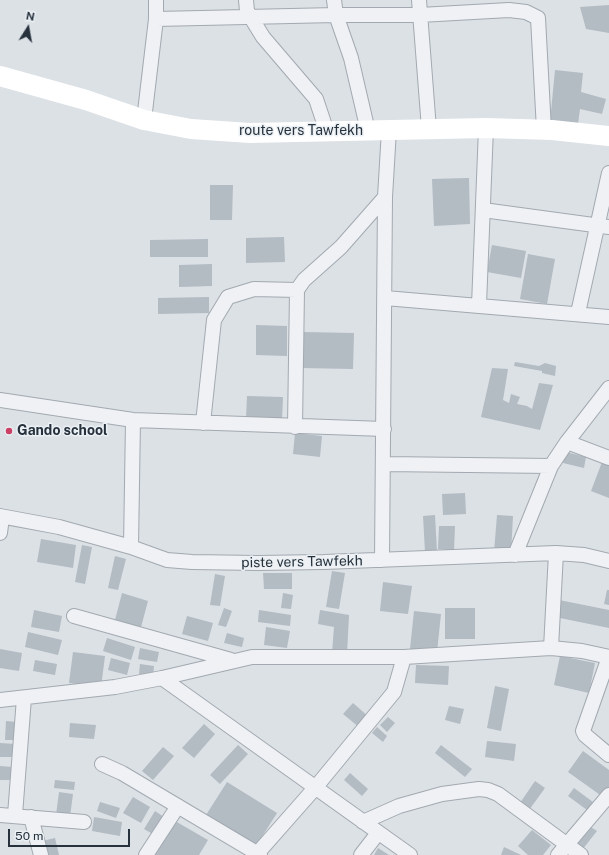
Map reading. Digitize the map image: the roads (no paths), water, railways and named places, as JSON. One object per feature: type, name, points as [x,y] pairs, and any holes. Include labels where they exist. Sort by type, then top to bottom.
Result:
[{"type":"street","points":[[144,120],[156,19],[156,0]]},
{"type":"street","points":[[246,0],[247,10],[263,37],[316,100],[328,132]]},
{"type":"street","points":[[334,0],[336,15],[351,58],[368,131]]},
{"type":"street","points":[[419,0],[429,129]]},
{"type":"street","points":[[156,19],[336,15],[420,15],[508,10],[526,12],[538,18],[544,130]]},
{"type":"street","name":"route vers Tawfekh","points":[[2,79],[86,100],[144,120],[191,129],[250,133],[486,128],[544,130],[609,136]]},
{"type":"street","points":[[479,305],[486,128]]},
{"type":"street","points":[[382,560],[384,464],[385,196],[389,130]]},
{"type":"street","points":[[578,313],[603,226],[609,173]]},
{"type":"street","points":[[295,427],[297,290],[304,280],[341,247],[385,196]]},
{"type":"street","points":[[483,210],[603,226]]},
{"type":"street","points":[[203,423],[214,320],[228,297],[254,289],[297,290]]},
{"type":"street","points":[[384,298],[578,313],[609,317]]},
{"type":"street","points":[[514,555],[551,466],[567,442],[609,388]]},
{"type":"street","points":[[0,401],[133,420],[384,429]]},
{"type":"street","points":[[131,548],[133,420]]},
{"type":"street","points":[[567,442],[609,458]]},
{"type":"street","points":[[384,464],[551,466]]},
{"type":"street","points":[[0,532],[1,516]]},
{"type":"street","name":"piste vers Tawfekh","points":[[1,516],[59,527],[167,560],[192,562],[257,563],[382,560],[556,553],[584,555],[609,561]]},
{"type":"street","points":[[551,648],[556,553]]},
{"type":"street","points":[[74,616],[231,660]]},
{"type":"street","points":[[0,700],[24,698],[162,678],[231,660],[252,657],[404,657],[551,648],[582,651],[609,657],[583,731],[585,736],[609,755]]},
{"type":"street","points":[[102,764],[178,806],[258,854],[315,788],[394,692],[404,657]]},
{"type":"street","points":[[162,678],[410,855]]},
{"type":"street","points":[[15,815],[24,698]]},
{"type":"street","points":[[363,822],[400,806],[442,794],[479,789],[488,790],[498,794],[581,855]]},
{"type":"street","points":[[558,855],[609,795]]},
{"type":"street","points":[[146,855],[178,806]]},
{"type":"street","points":[[0,815],[31,816],[84,822]]},
{"type":"street","points":[[31,816],[41,855]]},
{"type":"street","points":[[361,855],[378,833]]},
{"type":"place","name":"Gando school","points":[[9,431]]}]
